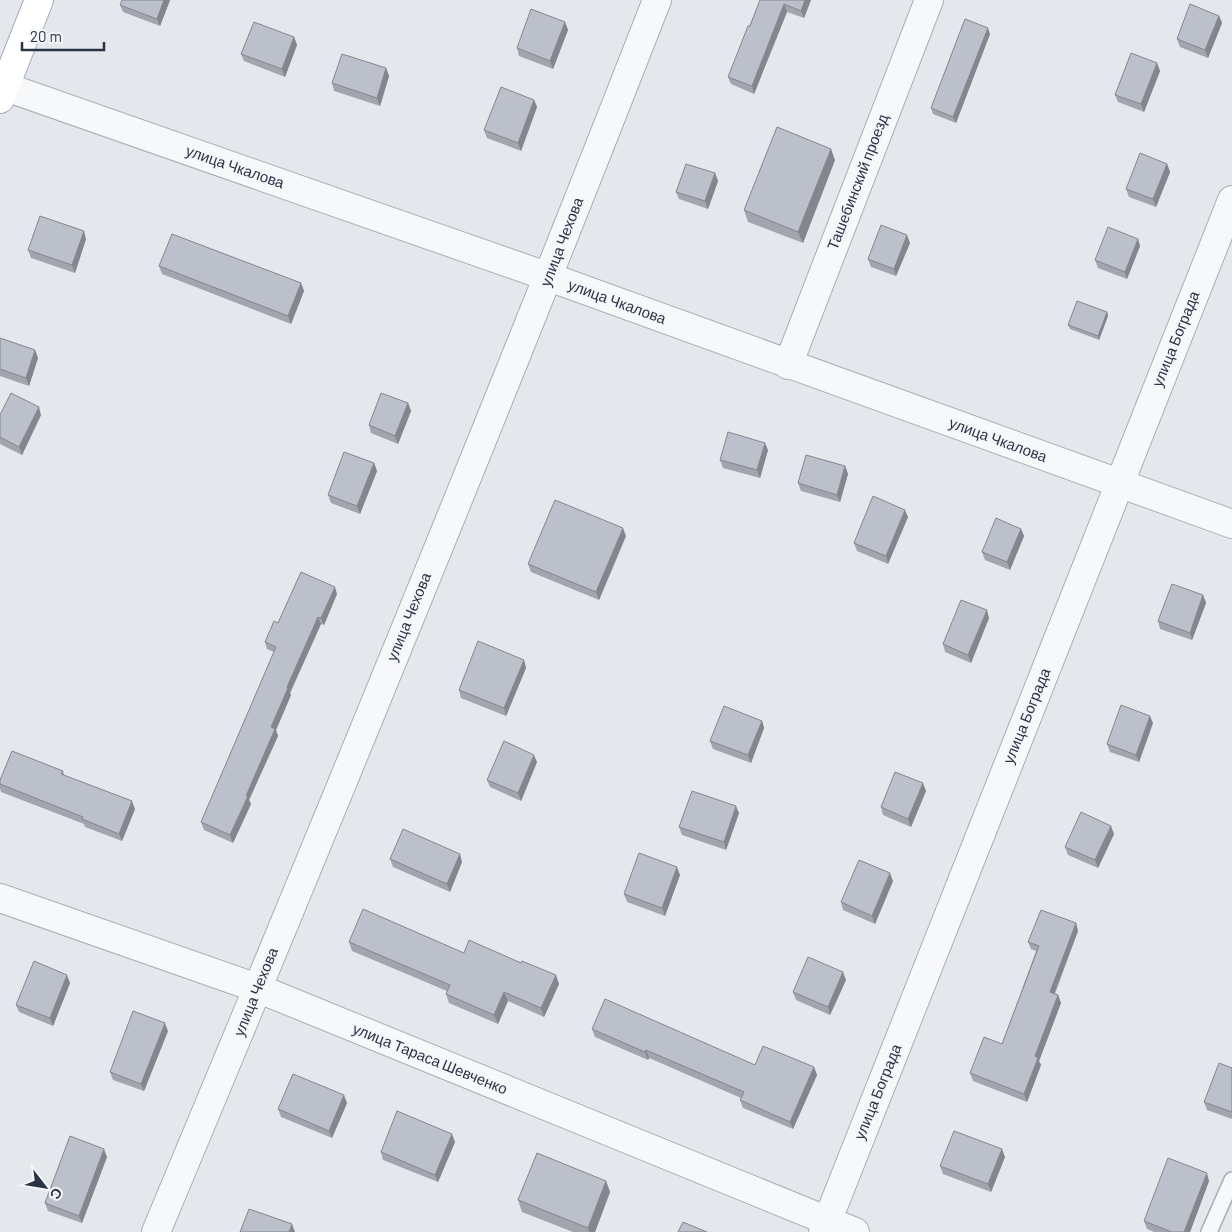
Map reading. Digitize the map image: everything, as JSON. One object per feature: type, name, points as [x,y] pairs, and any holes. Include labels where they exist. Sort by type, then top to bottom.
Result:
[{"type":"main road","points":[[1,90],[39,0]]},
{"type":"street","name":"улица Чехова","points":[[156,1232],[549,277],[657,0]]},
{"type":"street","name":"Ташебинский проезд","points":[[788,365],[929,0]]},
{"type":"street","name":"улица Чкалова","points":[[1,90],[549,277],[1232,524]]},
{"type":"street","name":"улица Бограда","points":[[825,1226],[1232,200]]},
{"type":"street","name":"улица Тараса Шевченко","points":[[0,898],[258,988],[825,1226],[855,1232]]},
{"type":"lane","points":[[1209,1232],[1232,1180]]},
{"type":"building","points":[[122,0],[164,0],[157,19],[120,5]]},
{"type":"building","points":[[760,0],[805,0],[801,11],[784,4],[752,86],[728,77]]},
{"type":"building","points":[[1190,4],[1219,16],[1205,50],[1177,39]]},
{"type":"building","points":[[531,9],[565,22],[550,61],[517,48]]},
{"type":"building","points":[[965,19],[988,28],[953,117],[931,108]]},
{"type":"building","points":[[254,22],[294,37],[282,69],[241,54]]},
{"type":"building","points":[[1131,53],[1157,63],[1141,104],[1115,95]]},
{"type":"building","points":[[342,54],[386,68],[377,98],[332,83]]},
{"type":"building","points":[[501,87],[534,100],[518,143],[484,130]]},
{"type":"building","points":[[777,127],[831,149],[798,232],[744,210]]},
{"type":"building","points":[[1140,153],[1167,164],[1153,199],[1126,189]]},
{"type":"building","points":[[686,164],[715,173],[705,201],[676,192]]},
{"type":"building","points":[[40,216],[84,231],[72,265],[28,250]]},
{"type":"building","points":[[881,225],[907,235],[894,269],[868,259]]},
{"type":"building","points":[[1108,227],[1138,239],[1125,272],[1095,260]]},
{"type":"building","points":[[172,234],[301,283],[288,316],[159,266]]},
{"type":"building","points":[[1077,301],[1107,312],[1098,336],[1068,325]]},
{"type":"building","points":[[0,338],[35,350],[26,378],[0,369]]},
{"type":"building","points":[[11,393],[39,407],[19,447],[0,437],[0,415]]},
{"type":"building","points":[[381,393],[408,403],[395,436],[369,425]]},
{"type":"building","points":[[728,432],[765,443],[757,470],[720,460]]},
{"type":"building","points":[[344,452],[374,463],[357,506],[328,495]]},
{"type":"building","points":[[806,455],[845,466],[837,495],[798,483]]},
{"type":"building","points":[[873,496],[905,510],[886,556],[854,543]]},
{"type":"building","points":[[555,500],[623,528],[596,592],[528,564]]},
{"type":"building","points":[[996,518],[1021,529],[1007,562],[982,552]]},
{"type":"building","points":[[301,572],[335,587],[321,618],[318,617],[287,687],[271,727],[275,729],[230,835],[201,822],[276,647],[265,642],[274,621],[278,623]]},
{"type":"building","points":[[1172,584],[1203,595],[1190,633],[1158,621]]},
{"type":"building","points":[[961,600],[987,610],[968,655],[943,644]]},
{"type":"building","points":[[478,641],[524,660],[504,708],[459,690]]},
{"type":"building","points":[[1121,705],[1150,716],[1136,755],[1107,744]]},
{"type":"building","points":[[724,706],[762,721],[748,755],[710,741]]},
{"type":"building","points":[[504,741],[534,755],[518,793],[487,780]]},
{"type":"building","points":[[12,751],[63,771],[61,774],[132,801],[119,834],[82,819],[83,817],[0,784]]},
{"type":"building","points":[[895,772],[923,783],[908,819],[881,807]]},
{"type":"building","points":[[692,791],[736,806],[724,842],[679,827]]},
{"type":"building","points":[[1081,812],[1111,826],[1095,860],[1065,847]]},
{"type":"building","points":[[403,829],[460,854],[447,884],[390,859]]},
{"type":"building","points":[[639,853],[677,867],[662,908],[624,894]]},
{"type":"building","points":[[859,860],[890,873],[872,916],[841,902]]},
{"type":"building","points":[[363,909],[464,953],[469,940],[521,963],[522,961],[556,975],[541,1008],[504,992],[494,1015],[446,994],[450,985],[349,942]]},
{"type":"building","points":[[1041,910],[1076,923],[1050,992],[1058,995],[1035,1056],[1038,1058],[1024,1094],[970,1073],[984,1037],[1002,1044],[1039,946],[1028,942]]},
{"type":"building","points":[[808,957],[843,972],[828,1007],[793,992]]},
{"type":"building","points":[[34,961],[67,975],[50,1018],[16,1005]]},
{"type":"building","points":[[605,999],[755,1065],[763,1046],[814,1067],[790,1122],[740,1100],[744,1092],[592,1029]]},
{"type":"building","points":[[133,1011],[165,1023],[141,1084],[110,1072]]},
{"type":"building","points":[[1219,1063],[1232,1068],[1232,1112],[1204,1102]]},
{"type":"building","points":[[293,1074],[344,1095],[329,1131],[278,1109]]},
{"type":"building","points":[[397,1111],[452,1134],[435,1175],[381,1152]]},
{"type":"building","points":[[954,1131],[1002,1149],[988,1184],[940,1166]]},
{"type":"building","points":[[70,1136],[104,1149],[79,1216],[45,1203]]},
{"type":"building","points":[[537,1153],[606,1181],[588,1228],[518,1200]]},
{"type":"building","points":[[1168,1158],[1207,1173],[1184,1232],[1172,1232],[1144,1221]]},
{"type":"building","points":[[249,1209],[292,1224],[289,1232],[240,1232]]},
{"type":"building","points":[[683,1222],[707,1232],[678,1232]]}]
